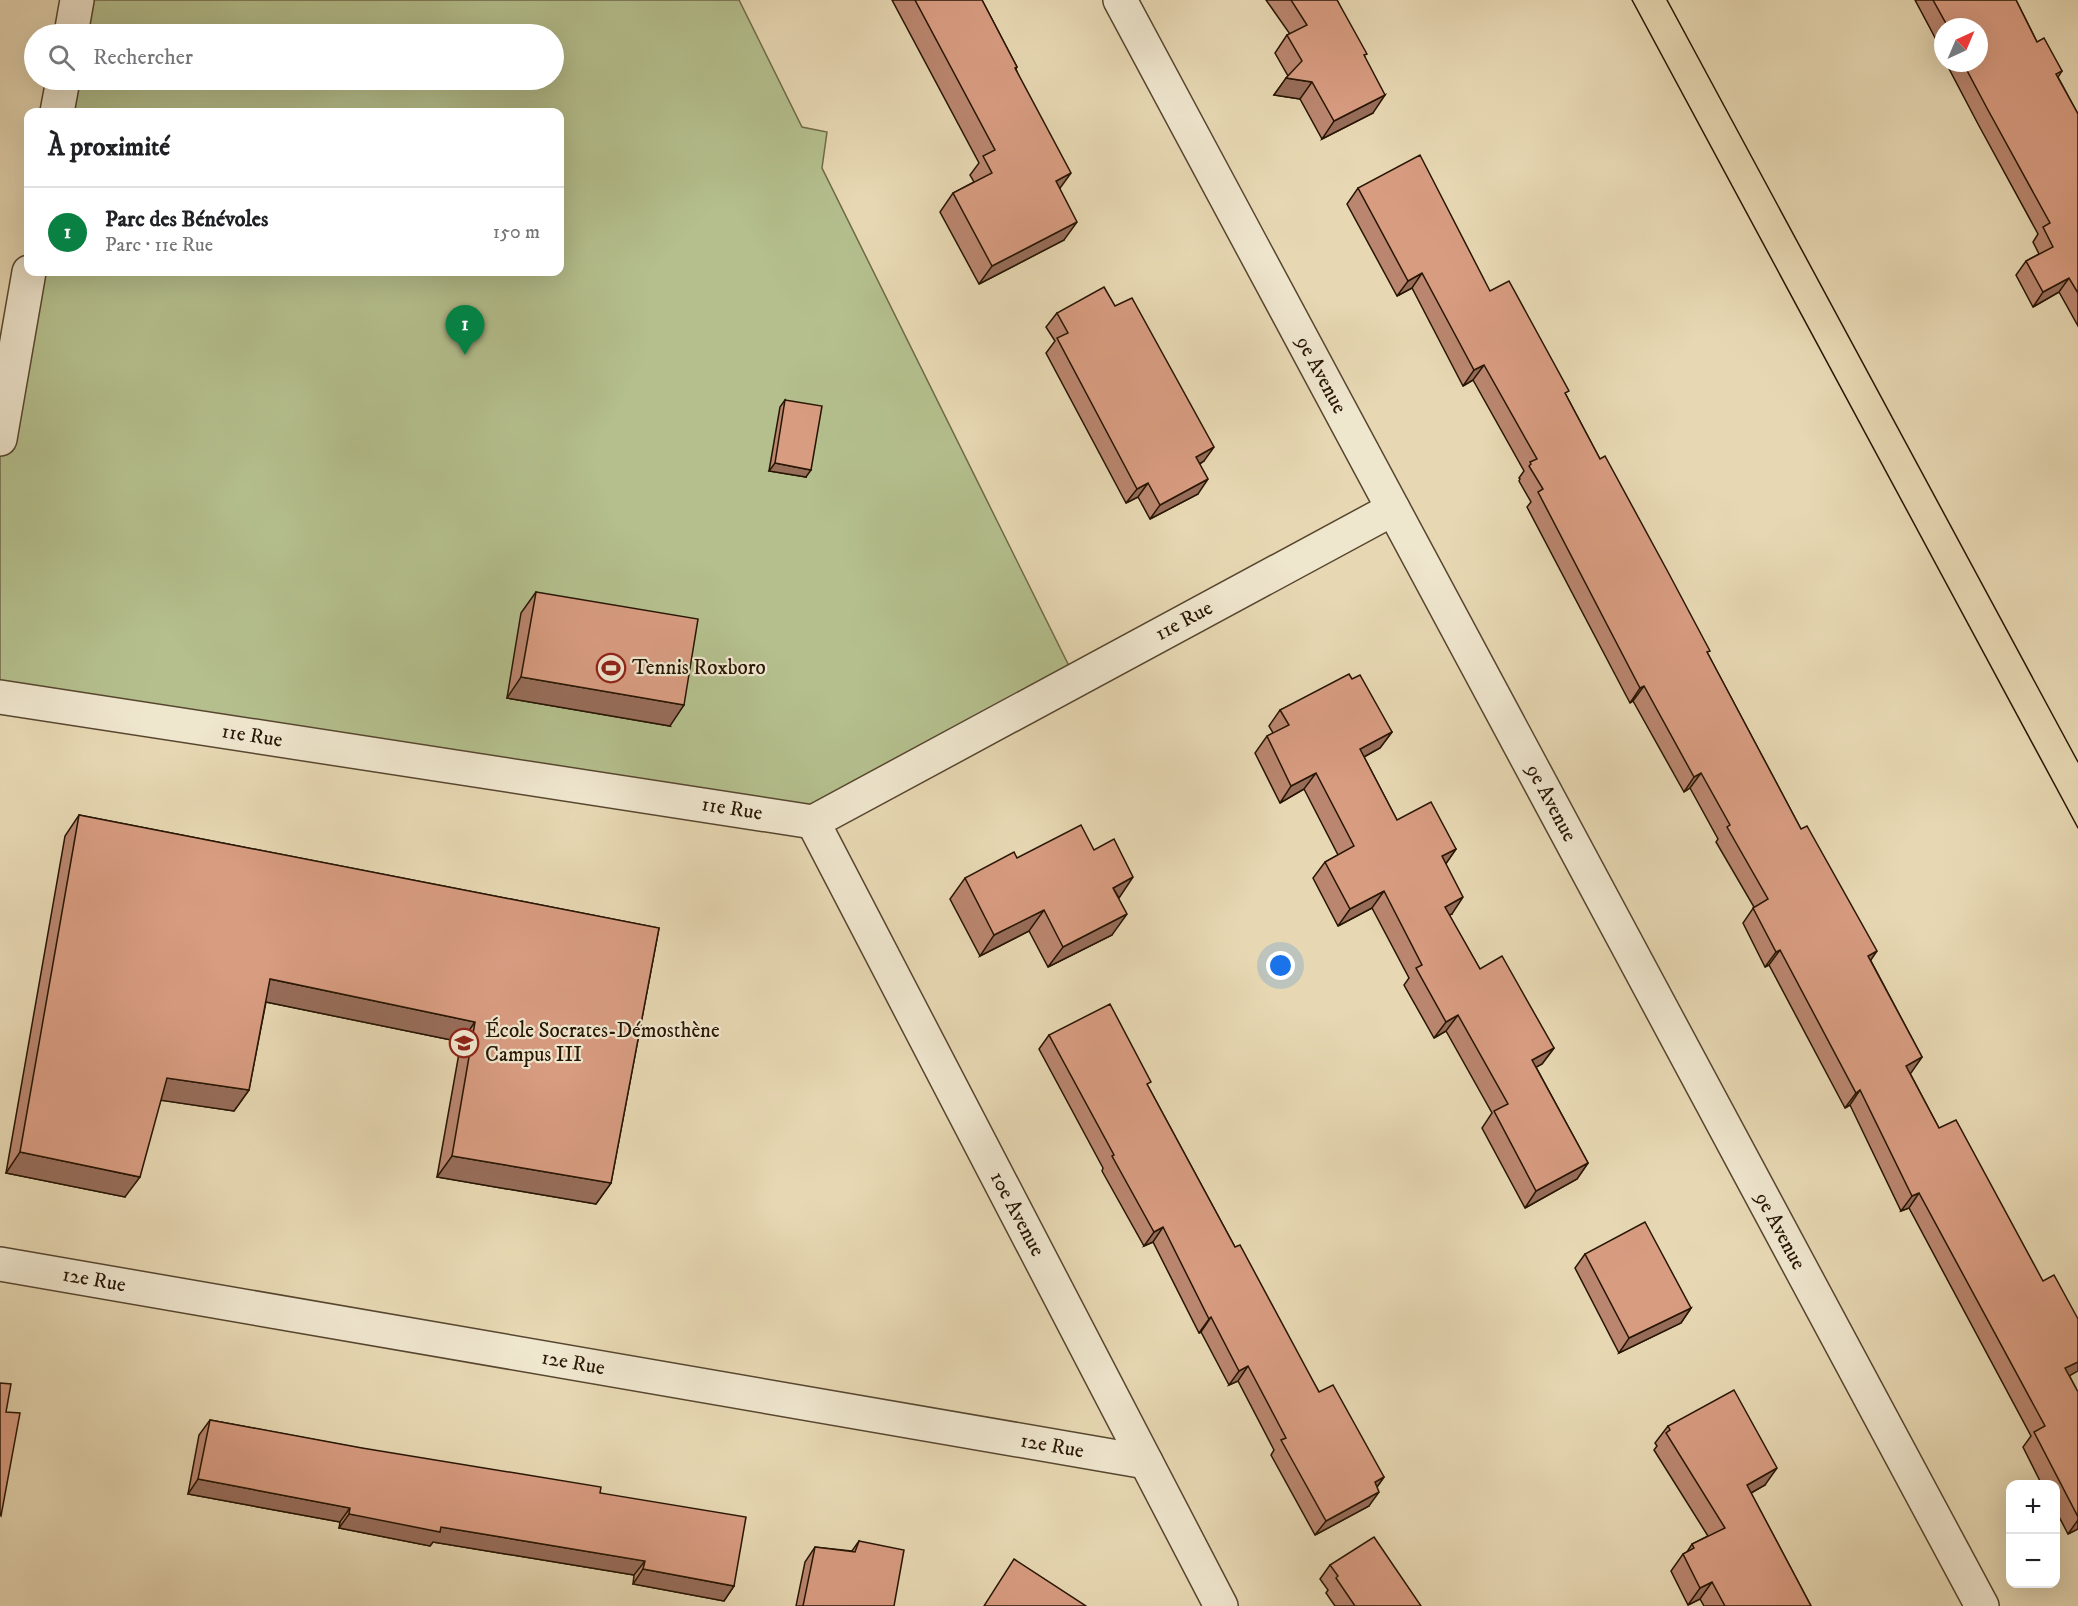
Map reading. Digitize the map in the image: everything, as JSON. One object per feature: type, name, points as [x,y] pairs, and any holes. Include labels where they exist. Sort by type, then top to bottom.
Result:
[{"type":"street","points":[[73,24],[77,0]]},
{"type":"street","name":"9e Avenue","points":[[1119,0],[1982,1606]]},
{"type":"street","points":[[58,108],[61,90]]},
{"type":"street","points":[[0,439],[29,276]]},
{"type":"street","name":"11e Rue","points":[[0,697],[813,822],[1393,509]]},
{"type":"street","name":"10e Avenue","points":[[813,822],[1221,1606]]},
{"type":"street","name":"12e Rue","points":[[0,1264],[1146,1462]]},
{"type":"green space","points":[[77,0],[739,0],[802,127],[827,132],[822,168],[1070,668],[813,822],[0,697],[0,439],[28,276],[564,276],[564,108],[58,108],[61,90],[564,90],[564,24],[73,24]]},
{"type":"building","points":[[915,0],[982,0],[1071,173],[1056,181],[1077,222],[992,266],[953,193],[992,173],[983,156],[995,150]]},
{"type":"building","points":[[1291,0],[1337,0],[1367,54],[1364,55],[1385,95],[1334,121],[1312,82],[1286,78],[1302,61],[1287,35],[1307,25]]},
{"type":"building","points":[[1933,0],[2016,0],[2037,42],[2044,38],[2062,71],[2056,74],[2078,114],[2078,293],[2069,278],[2043,292],[2026,261],[2053,247],[2043,227],[2050,223],[1968,72],[1988,72],[1988,18],[1943,18]]},
{"type":"building","points":[[1420,155],[1490,291],[1509,281],[1569,391],[1565,393],[1600,459],[1605,456],[1668,572],[1710,651],[1707,652],[1801,829],[1807,826],[1877,951],[1868,956],[1922,1057],[1906,1066],[1939,1128],[1956,1120],[2043,1281],[2054,1275],[2078,1319],[2078,1362],[2065,1368],[2078,1392],[2078,1517],[2034,1432],[2045,1426],[1919,1193],[1912,1196],[1860,1090],[1856,1093],[1780,950],[1776,952],[1753,908],[1768,899],[1727,827],[1730,825],[1701,773],[1694,777],[1644,686],[1640,688],[1538,492],[1543,489],[1529,466],[1530,462],[1537,459],[1484,365],[1474,370],[1422,273],[1408,281],[1358,188]]},
{"type":"building","points":[[1104,287],[1115,306],[1132,298],[1214,447],[1196,457],[1208,479],[1160,505],[1148,483],[1137,489],[1057,338],[1068,333],[1057,313]]},
{"type":"building","points":[[785,400],[822,406],[811,470],[775,463]]},
{"type":"building","points":[[536,592],[698,619],[684,705],[521,677]]},
{"type":"building","points":[[1349,674],[1352,679],[1360,675],[1392,732],[1360,749],[1397,820],[1431,802],[1456,849],[1442,856],[1463,897],[1445,907],[1480,969],[1502,956],[1554,1048],[1532,1060],[1588,1163],[1536,1191],[1494,1111],[1508,1104],[1458,1015],[1446,1022],[1416,968],[1422,965],[1384,891],[1350,909],[1325,862],[1354,846],[1316,773],[1291,786],[1267,736],[1289,725],[1280,710]]},
{"type":"building","points":[[79,815],[659,928],[611,1183],[452,1156],[475,1022],[270,979],[249,1090],[167,1078],[140,1177],[20,1152]]},
{"type":"building","points":[[1081,825],[1094,850],[1114,839],[1133,877],[1113,888],[1127,914],[1063,947],[1044,910],[994,935],[965,878],[1014,852],[1017,858]]},
{"type":"building","points":[[1110,1004],[1151,1082],[1147,1084],[1235,1247],[1240,1245],[1319,1392],[1333,1385],[1384,1477],[1375,1482],[1379,1492],[1326,1521],[1281,1440],[1286,1438],[1248,1366],[1239,1371],[1211,1317],[1209,1319],[1163,1227],[1154,1232],[1049,1035]]},
{"type":"building","points":[[1645,1222],[1691,1308],[1629,1338],[1585,1254]]},
{"type":"building","points":[[0,1383],[11,1384],[6,1412],[20,1413],[1,1516],[0,1515]]},
{"type":"building","points":[[1734,1390],[1777,1468],[1747,1485],[1811,1606],[1725,1606],[1712,1582],[1700,1588],[1683,1554],[1694,1548],[1692,1544],[1725,1528],[1666,1433],[1670,1430],[1668,1426]]},
{"type":"building","points":[[210,1420],[362,1448],[601,1487],[600,1493],[746,1517],[734,1586],[643,1569],[645,1561],[441,1527],[440,1532],[349,1514],[350,1508],[198,1479]]},
{"type":"building","points":[[1374,1537],[1421,1606],[1355,1606],[1330,1565]]},
{"type":"building","points":[[859,1541],[904,1550],[894,1606],[803,1606],[815,1547],[855,1552]]},
{"type":"building","points":[[1014,1559],[1086,1606],[984,1606]]},
{"type":"tram line","points":[[1632,0],[2078,828]]},
{"type":"tram line","points":[[1667,0],[2078,762]]},
{"type":"place","name":"Parc des Bénévoles","points":[[465,355]]},
{"type":"place","name":"Tennis Roxboro","points":[[611,668]]},
{"type":"place","name":"École Socrates-Démosthène Campus III","points":[[464,1043]]}]
